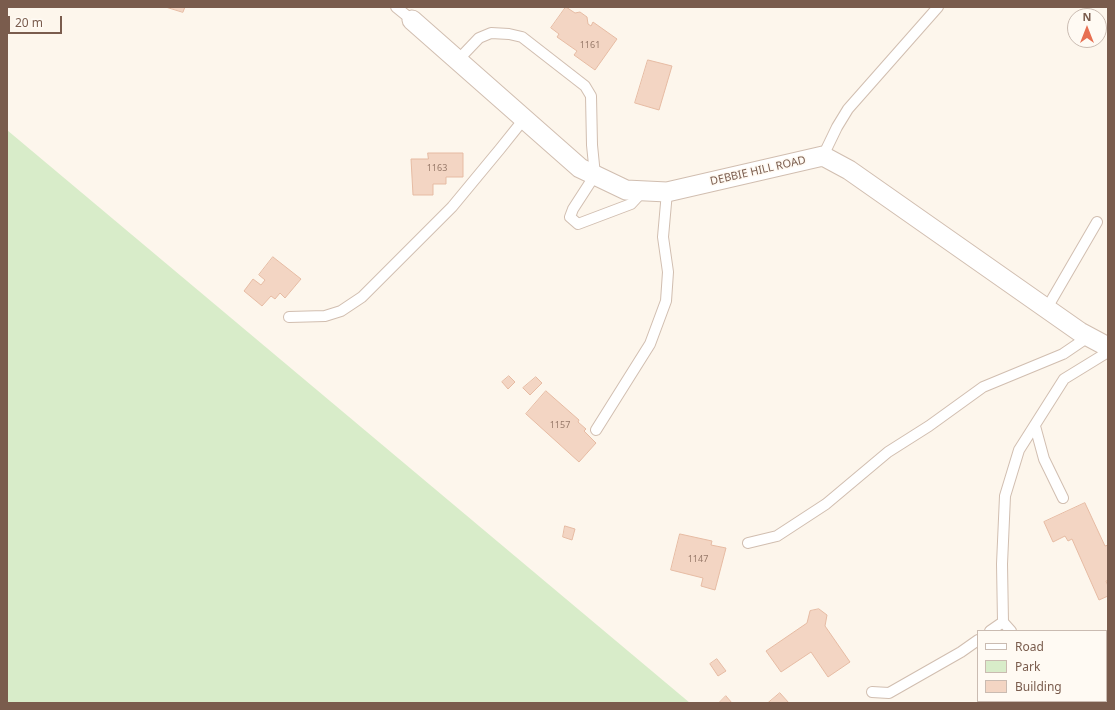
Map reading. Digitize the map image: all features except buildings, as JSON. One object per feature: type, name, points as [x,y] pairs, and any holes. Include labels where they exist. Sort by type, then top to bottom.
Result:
[{"type":"street","name":"DEBBIE HILL ROAD","points":[[412,20],[580,168],[626,190],[667,192],[823,156]]},
{"type":"street","points":[[823,156],[849,170],[1046,308],[1088,336],[1108,347]]},
{"type":"lane","points":[[396,7],[412,20]]},
{"type":"lane","points":[[823,156],[837,127],[848,109],[938,7]]},
{"type":"lane","points":[[458,60],[480,38],[491,34],[508,34],[522,37],[585,86],[591,96],[592,145],[595,175],[573,209],[570,217],[578,224],[631,204],[643,191]]},
{"type":"lane","points":[[289,317],[325,316],[341,311],[362,297],[452,207],[524,119]]},
{"type":"lane","points":[[596,430],[650,344],[666,301],[668,272],[663,237],[667,192]]},
{"type":"lane","points":[[1046,308],[1096,222]]},
{"type":"lane","points":[[748,542],[777,536],[826,504],[888,452],[929,426],[983,387],[1062,354],[1088,336]]},
{"type":"lane","points":[[1010,630],[1003,622],[1002,564],[1005,496],[1019,450],[1064,379],[1108,352]]},
{"type":"lane","points":[[1035,426],[1044,459],[1062,498]]},
{"type":"lane","points":[[991,630],[1003,622]]},
{"type":"lane","points":[[872,692],[889,693],[961,652],[977,641]]},
{"type":"green space","points":[[7,130],[690,703],[7,703]]}]
